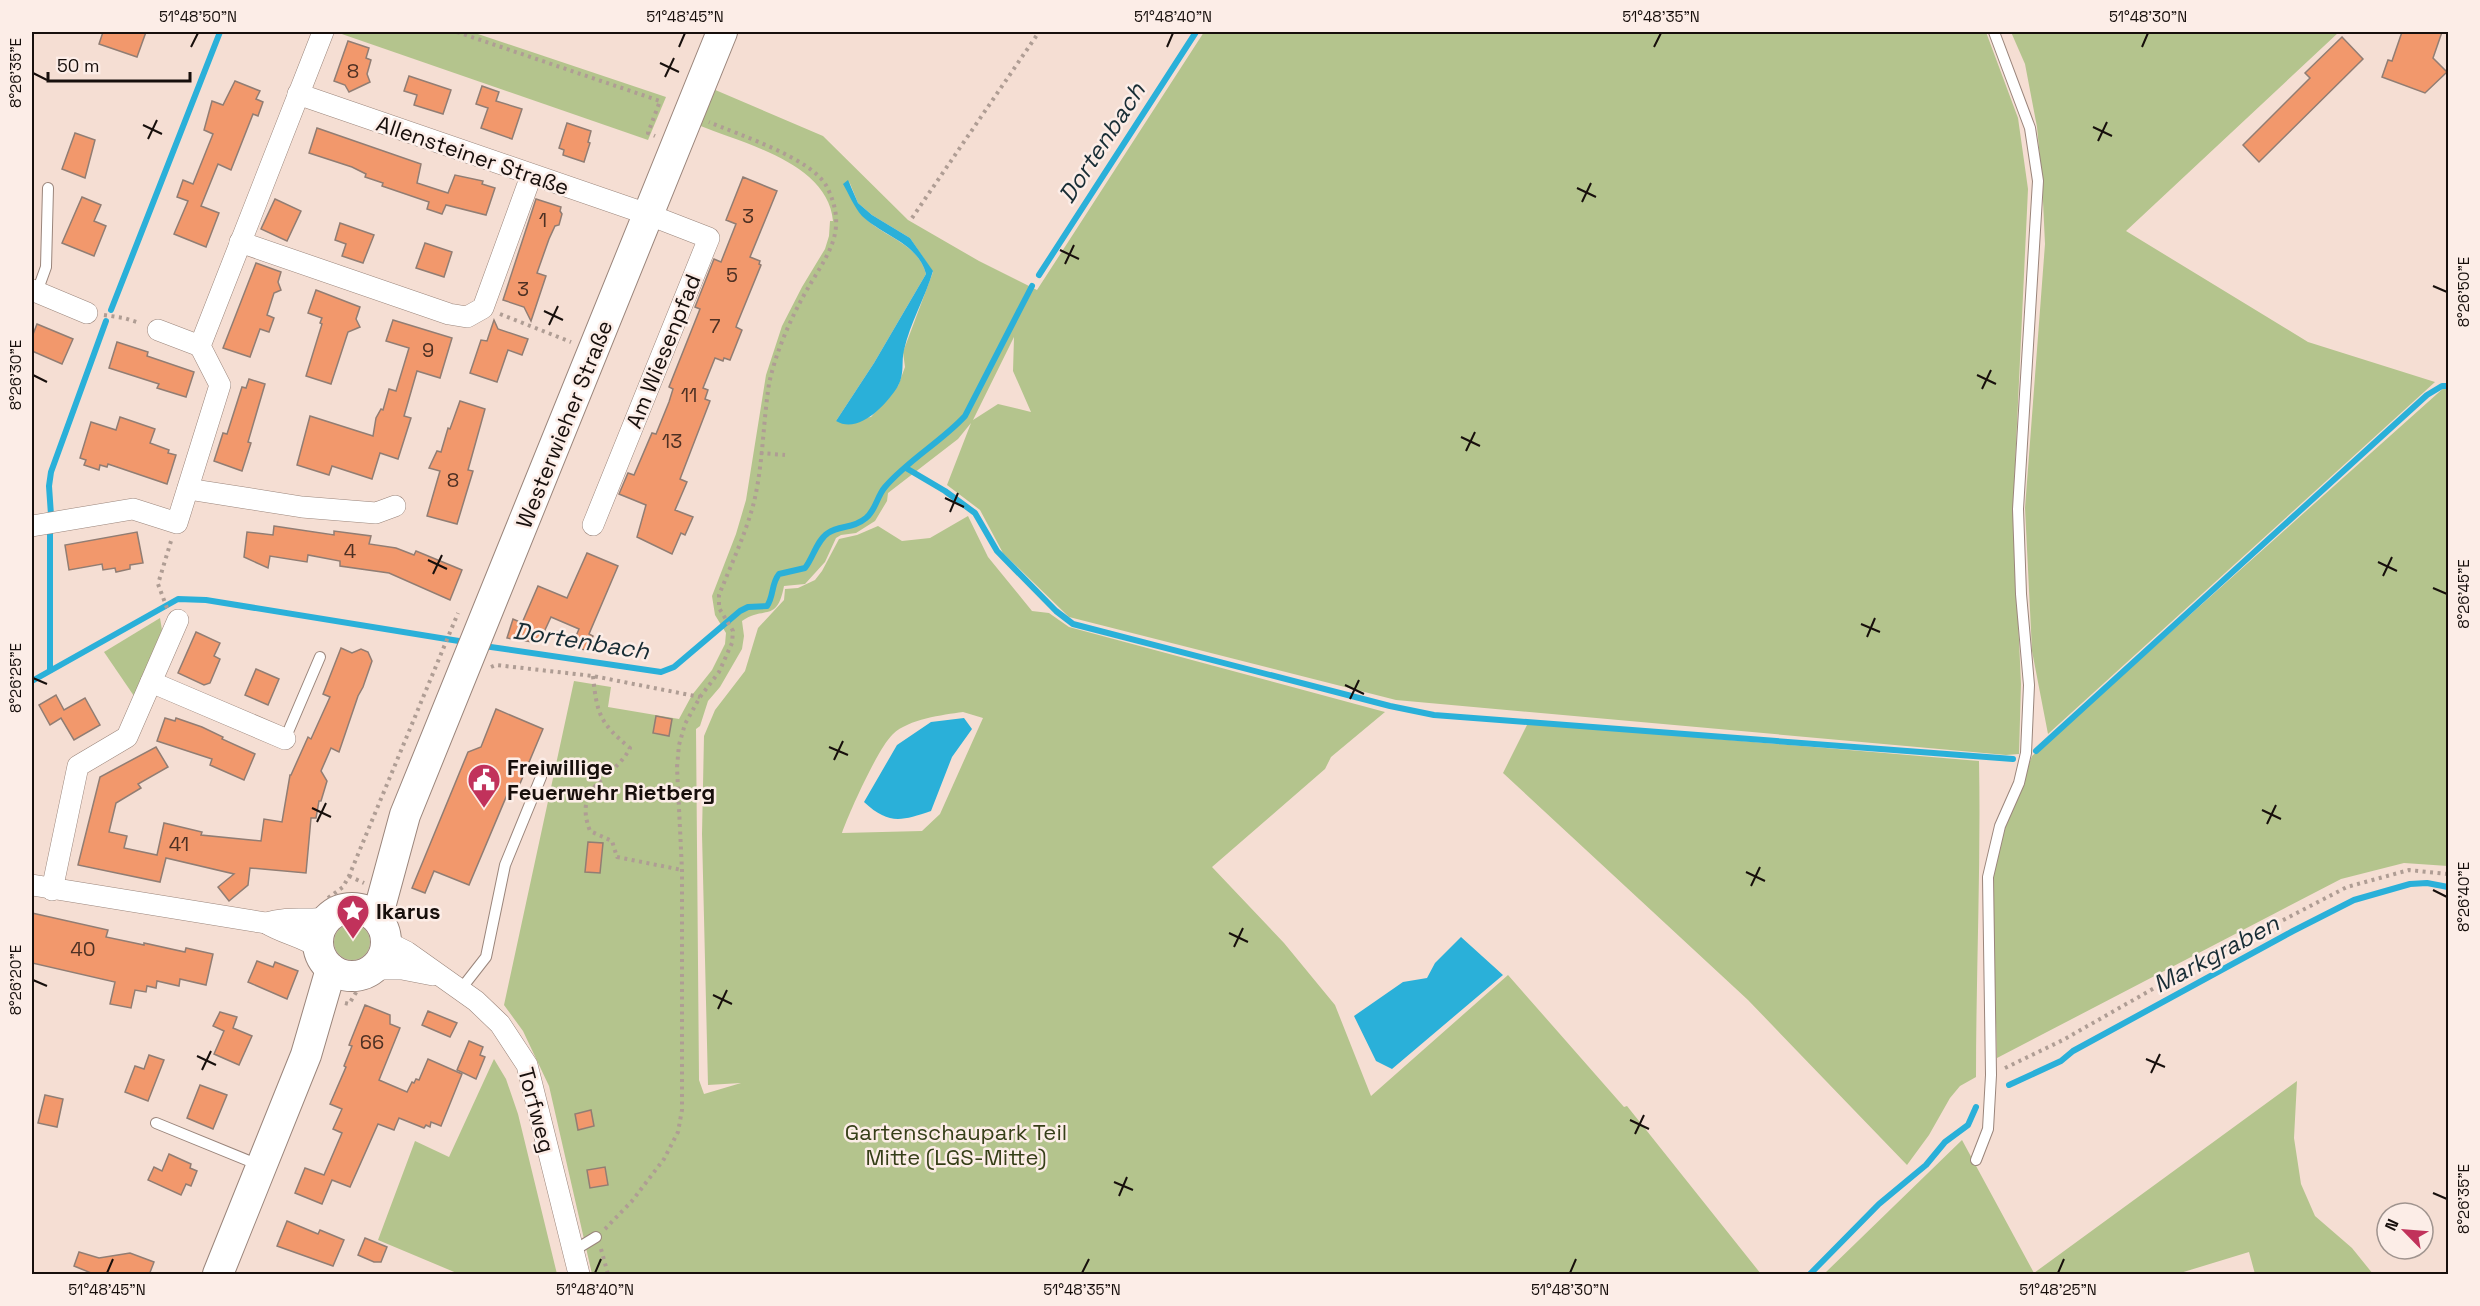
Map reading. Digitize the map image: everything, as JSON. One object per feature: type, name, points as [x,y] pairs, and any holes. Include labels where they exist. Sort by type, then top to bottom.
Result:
[{"type":"main road","name":"Westerwieher Straße","points":[[218,1275],[353,944],[383,891],[405,816],[467,656],[484,622],[722,32]]},
{"type":"street","points":[[200,346],[323,32]]},
{"type":"street","name":"Allensteiner Straße","points":[[298,94],[647,214]]},
{"type":"street","points":[[240,242],[449,314],[467,317],[483,308],[531,176]]},
{"type":"street","name":"Am Wiesenpfad","points":[[593,525],[709,238],[647,214]]},
{"type":"street","points":[[34,291],[87,313]]},
{"type":"street","points":[[32,526],[133,509],[177,523],[220,385],[200,346],[158,330]]},
{"type":"street","points":[[188,489],[313,508],[376,513],[395,506]]},
{"type":"street","points":[[178,620],[127,737],[78,766],[42,887],[266,923],[282,933],[309,941],[353,944]]},
{"type":"street","points":[[152,682],[285,739]]},
{"type":"street","points":[[266,923],[287,917],[310,920],[353,944]]},
{"type":"street","name":"Torfweg","points":[[353,944],[402,969],[442,977]]},
{"type":"street","name":"Torfweg","points":[[353,944],[407,952],[461,990],[500,1024],[527,1065],[579,1275]]},
{"type":"lane","points":[[1976,1160],[1988,1129],[1991,1075],[1988,877],[2000,826],[2019,783],[2027,741],[2029,685],[2021,594],[2018,509],[2038,181],[2030,128],[1994,32]]},
{"type":"lane","points":[[34,291],[46,267],[48,188]]},
{"type":"lane","points":[[285,739],[320,657]]},
{"type":"lane","points":[[461,990],[486,957],[505,865],[541,777]]},
{"type":"lane","points":[[156,1124],[262,1166]]},
{"type":"lane","points":[[573,1251],[596,1237]]},
{"type":"path","points":[[457,32],[660,101],[648,133],[655,136]]},
{"type":"path","points":[[912,218],[1039,32]]},
{"type":"path","points":[[608,1275],[596,1237],[638,1193],[664,1159],[678,1132],[684,1083],[682,870],[677,767],[679,745],[685,724],[700,697],[719,672],[734,637],[718,608],[719,595],[754,502],[770,382],[792,319],[831,251],[836,234],[836,217],[826,185],[806,167],[778,151],[704,119]]},
{"type":"path","points":[[483,308],[593,350]]},
{"type":"path","points":[[87,313],[124,318],[158,330]]},
{"type":"path","points":[[760,453],[785,454]]},
{"type":"path","points":[[163,599],[158,584],[177,523]]},
{"type":"path","points":[[451,629],[467,656],[496,665],[593,676],[700,697]]},
{"type":"path","points":[[349,876],[467,656]]},
{"type":"path","points":[[593,676],[596,708],[608,729],[630,748],[624,760],[597,782],[591,791],[586,805],[586,820],[590,831],[612,841],[617,857],[682,870]]},
{"type":"path","points":[[1991,1075],[2063,1040],[2179,974],[2347,887],[2409,870],[2448,874]]},
{"type":"green space","points":[[336,32],[472,32],[666,97],[648,140]]},
{"type":"green space","name":"Gartenschaupark Teil Mitte (LGS-Mitte)","points":[[1204,32],[1986,32],[2018,118],[2028,189],[2013,509],[2021,684],[2019,754],[2006,755],[1396,700],[1069,617],[1003,553],[980,510],[947,485],[971,423],[958,439],[888,493],[887,501],[875,521],[856,533],[836,538],[825,562],[805,584],[784,586],[781,598],[773,610],[750,616],[742,621],[744,636],[742,649],[720,687],[708,701],[700,726],[696,729],[699,1080],[704,1094],[741,1083],[708,1085],[702,834],[704,736],[715,710],[745,671],[758,628],[784,600],[785,589],[798,588],[815,580],[839,539],[857,535],[878,526],[902,541],[930,538],[968,516],[988,557],[1032,611],[1049,613],[1069,627],[1385,712],[1331,757],[1325,769],[1212,867],[1284,943],[1335,1005],[1371,1096],[1508,975],[1624,1107],[1627,1106],[1761,1274],[592,1274],[549,1086],[523,1031],[504,1005],[574,681],[611,687],[608,707],[679,719],[692,695],[712,670],[725,644],[726,633],[715,615],[712,596],[736,534],[746,500],[766,375],[782,326],[825,249],[830,221],[833,221],[828,201],[816,184],[800,170],[760,148],[698,125],[713,89],[823,136],[908,220],[979,261],[1037,290]],"holes":[[[849,181],[858,203],[872,215],[910,238],[933,272],[903,352],[905,367],[898,386],[871,417],[836,421],[874,363],[926,274],[922,263],[908,247],[870,223],[862,215]],[[1014,337],[1013,371],[1031,412],[998,404],[973,420]],[[963,712],[983,718],[940,814],[922,831],[842,833],[872,766],[887,741],[900,729],[936,716]]]},
{"type":"green space","points":[[2011,32],[2339,32],[2126,231],[2308,342],[2435,382],[2048,734],[2032,651],[2025,508],[2045,244],[2042,180],[2037,127],[2025,64]]},
{"type":"green space","points":[[2447,385],[2448,866],[2404,863],[2341,879],[1997,1058],[1992,876],[2005,827],[2032,756]]},
{"type":"green space","points":[[160,618],[162,630],[134,696],[104,652]]},
{"type":"green space","points":[[1528,723],[1979,761],[1976,1077],[1960,1086],[1950,1098],[1929,1135],[1907,1165],[1748,1000],[1503,773]]},
{"type":"green space","points":[[352,924],[365,929],[370,942],[365,955],[352,960],[339,955],[334,942],[339,929]]},
{"type":"green space","points":[[494,1059],[506,1079],[518,1114],[557,1274],[459,1274],[378,1240],[415,1141],[449,1157]]},
{"type":"green space","points":[[2297,1081],[2294,1138],[2301,1184],[2315,1216],[2352,1248],[2373,1274],[2255,1274],[2249,1252],[2177,1274],[1824,1274],[1962,1140],[2034,1273]]},
{"type":"water","points":[[848,180],[858,203],[872,215],[910,238],[933,271],[907,340],[898,386],[872,416],[854,424],[836,421],[874,363],[926,274],[922,263],[908,247],[862,216],[843,184]]},
{"type":"water","points":[[964,718],[972,729],[952,757],[931,811],[903,819],[888,818],[864,802],[897,745],[931,722]]},
{"type":"water","points":[[1461,937],[1503,975],[1392,1069],[1376,1061],[1354,1016],[1403,982],[1427,978],[1435,963]]},
{"type":"building","points":[[103,32],[146,32],[137,57],[99,44]]},
{"type":"building","points":[[2402,32],[2442,32],[2433,58],[2447,72],[2425,93],[2382,77],[2388,60],[2392,61]]},
{"type":"building","points":[[2342,37],[2363,59],[2259,162],[2243,145],[2310,78],[2305,73]]},
{"type":"building","points":[[348,41],[369,48],[366,58],[371,60],[367,74],[370,82],[349,92],[345,85],[334,81]]},
{"type":"building","points":[[409,76],[451,90],[443,114],[414,105],[417,95],[404,91]]},
{"type":"building","points":[[235,81],[260,91],[256,99],[263,102],[258,116],[253,114],[231,170],[218,164],[201,206],[219,213],[206,247],[174,234],[188,201],[177,197],[183,180],[193,184],[213,134],[204,130],[212,101],[223,105]]},
{"type":"building","points":[[482,86],[499,92],[496,101],[522,109],[512,139],[481,128],[488,108],[476,104]]},
{"type":"building","points":[[567,123],[591,131],[584,162],[563,155],[564,150],[559,148]]},
{"type":"building","points":[[317,128],[421,164],[417,183],[448,193],[455,175],[483,181],[482,184],[495,188],[486,215],[446,205],[442,214],[427,209],[429,202],[382,186],[383,183],[365,177],[366,174],[352,167],[309,153]]},
{"type":"building","points":[[75,133],[95,140],[85,178],[62,169]]},
{"type":"building","points":[[743,177],[777,191],[750,257],[760,261],[761,265],[736,327],[742,330],[730,360],[724,358],[723,361],[715,358],[703,388],[708,390],[705,399],[710,401],[680,479],[687,482],[675,510],[693,517],[685,535],[681,533],[672,554],[637,537],[646,505],[619,494],[628,473],[634,475],[652,433],[656,434],[669,402],[673,389],[669,387],[700,309],[695,307],[714,259],[721,262],[736,224],[726,220]]},
{"type":"building","points":[[82,197],[101,205],[94,221],[106,226],[94,256],[62,243]]},
{"type":"building","points":[[275,199],[301,211],[287,241],[261,229]]},
{"type":"building","points":[[536,199],[561,207],[562,214],[559,225],[555,226],[549,239],[537,273],[546,276],[531,321],[524,307],[503,300]]},
{"type":"building","points":[[340,223],[374,235],[363,263],[342,256],[346,244],[335,240]]},
{"type":"building","points":[[425,243],[452,252],[444,277],[416,268]]},
{"type":"building","points":[[256,263],[281,272],[278,282],[281,290],[274,293],[267,315],[274,318],[269,332],[260,329],[250,357],[223,348]]},
{"type":"building","points":[[316,290],[360,307],[356,319],[360,327],[348,332],[331,384],[306,376],[322,324],[320,323],[322,318],[308,313]]},
{"type":"building","points":[[393,320],[452,338],[440,378],[417,371],[404,416],[411,418],[398,459],[380,453],[372,479],[332,466],[329,475],[297,465],[310,416],[373,436],[376,418],[381,409],[383,410],[389,389],[396,391],[409,348],[386,341]]},
{"type":"building","points":[[494,320],[498,329],[528,339],[522,355],[508,350],[497,382],[470,373],[481,340],[487,341]]},
{"type":"building","points":[[37,324],[73,339],[62,364],[32,351],[32,337]]},
{"type":"building","points":[[117,342],[148,352],[147,356],[194,372],[186,397],[157,388],[159,384],[109,368]]},
{"type":"building","points":[[249,379],[265,384],[242,471],[214,461],[223,433],[227,434],[242,387],[246,388]]},
{"type":"building","points":[[460,401],[485,409],[468,470],[473,471],[457,524],[427,516],[440,471],[429,468],[437,451],[441,452],[448,428],[450,429]]},
{"type":"building","points":[[120,417],[155,429],[150,443],[176,455],[167,484],[108,464],[107,467],[100,465],[99,470],[84,465],[86,460],[80,458],[91,422],[116,430]]},
{"type":"building","points":[[274,526],[334,535],[334,531],[371,536],[369,544],[396,548],[414,555],[416,551],[462,570],[450,600],[389,573],[340,566],[340,561],[308,555],[307,562],[270,556],[268,568],[244,557],[247,532],[273,535]]},
{"type":"building","points":[[137,532],[143,563],[130,565],[130,569],[116,572],[115,568],[103,570],[102,564],[69,570],[65,545]]},
{"type":"building","points":[[587,553],[618,566],[589,634],[593,636],[587,650],[571,648],[579,629],[551,617],[539,643],[507,638],[513,619],[522,623],[538,586],[567,598]]},
{"type":"building","points":[[196,632],[220,643],[214,656],[220,659],[210,683],[204,685],[178,673]]},
{"type":"building","points":[[341,648],[352,653],[361,649],[368,652],[372,661],[339,752],[331,748],[321,771],[327,781],[321,801],[319,801],[316,818],[311,818],[306,873],[250,868],[248,885],[229,901],[218,887],[234,874],[166,858],[160,882],[78,865],[100,777],[156,747],[168,767],[138,784],[141,788],[116,803],[109,832],[127,836],[124,848],[157,855],[164,823],[202,832],[201,835],[261,841],[264,819],[282,822],[290,775],[308,737],[311,739],[330,697],[323,694]]},
{"type":"building","points":[[256,669],[279,679],[268,705],[245,695]]},
{"type":"building","points":[[56,695],[64,710],[85,698],[100,725],[74,740],[61,718],[50,725],[39,705]]},
{"type":"building","points":[[496,709],[543,729],[519,786],[512,783],[469,885],[434,871],[425,893],[412,888],[468,752],[481,747]]},
{"type":"building","points":[[656,716],[672,719],[669,736],[653,733]]},
{"type":"building","points":[[165,718],[175,721],[176,718],[202,727],[255,754],[244,780],[210,765],[212,759],[157,741]]},
{"type":"building","points":[[588,842],[603,843],[600,873],[585,872]]},
{"type":"building","points":[[32,913],[108,930],[106,937],[185,952],[186,948],[213,954],[206,985],[180,979],[179,986],[157,981],[156,988],[147,986],[146,992],[135,990],[131,1008],[110,1004],[115,982],[32,963]]},
{"type":"building","points":[[257,961],[273,967],[275,962],[298,971],[287,999],[248,982]]},
{"type":"building","points":[[365,1005],[390,1015],[390,1024],[400,1028],[379,1080],[407,1092],[412,1082],[419,1080],[428,1059],[462,1074],[441,1126],[431,1122],[430,1127],[426,1125],[424,1128],[399,1118],[394,1130],[378,1124],[350,1187],[332,1180],[322,1204],[295,1193],[305,1168],[324,1175],[342,1133],[333,1129],[342,1109],[330,1104],[346,1067],[344,1066],[352,1046],[349,1045]]},
{"type":"building","points":[[428,1011],[457,1023],[450,1037],[422,1025]]},
{"type":"building","points":[[220,1012],[237,1017],[233,1028],[252,1036],[239,1065],[214,1054],[224,1031],[213,1026]]},
{"type":"building","points":[[469,1041],[483,1047],[480,1055],[485,1057],[476,1079],[457,1070]]},
{"type":"building","points":[[149,1055],[164,1060],[148,1101],[125,1092],[135,1066],[144,1069]]},
{"type":"building","points":[[200,1085],[227,1095],[213,1129],[187,1118]]},
{"type":"building","points":[[45,1095],[63,1099],[57,1127],[38,1123]]},
{"type":"building","points":[[591,1110],[594,1126],[578,1130],[575,1114]]},
{"type":"building","points":[[169,1154],[191,1164],[190,1168],[197,1171],[191,1186],[186,1184],[181,1195],[148,1180],[154,1167],[162,1171]]},
{"type":"building","points":[[605,1167],[608,1185],[590,1188],[587,1170]]},
{"type":"building","points":[[287,1221],[318,1234],[320,1230],[344,1240],[333,1266],[277,1246]]},
{"type":"building","points":[[365,1238],[387,1247],[381,1262],[374,1262],[358,1255]]},
{"type":"building","points":[[79,1252],[99,1258],[130,1253],[154,1262],[149,1275],[96,1275],[74,1266]]},
{"type":"waterway","points":[[111,310],[220,32]]},
{"type":"waterway","name":"Dortenbach","points":[[1039,275],[1196,32]]},
{"type":"waterway","name":"Dortenbach","points":[[484,646],[661,672],[674,667],[740,611],[748,607],[767,606],[779,574],[805,568],[824,536],[866,518],[882,491],[894,477],[965,416],[1032,286]]},
{"type":"waterway","points":[[51,515],[49,486],[51,472],[106,321]]},
{"type":"waterway","points":[[2036,751],[2427,395],[2442,386],[2448,386]]},
{"type":"waterway","points":[[906,468],[945,491],[975,513],[997,551],[1056,611],[1073,624],[1390,706],[1434,715],[2013,759]]},
{"type":"waterway","points":[[50,532],[50,670]]},
{"type":"waterway","name":"Dortenbach","points":[[32,681],[178,599],[206,600],[465,642]]},
{"type":"waterway","name":"Markgraben","points":[[2009,1085],[2061,1061],[2073,1051],[2354,900],[2410,884],[2427,883],[2448,887]]},
{"type":"waterway","name":"Markgraben","points":[[1810,1274],[1879,1204],[1926,1165],[1945,1142],[1968,1125],[1976,1107]]},
{"type":"place","name":"Freiwillige Feuerwehr Rietberg","points":[[484,809]]},
{"type":"place","name":"Ikarus","points":[[353,940]]}]
